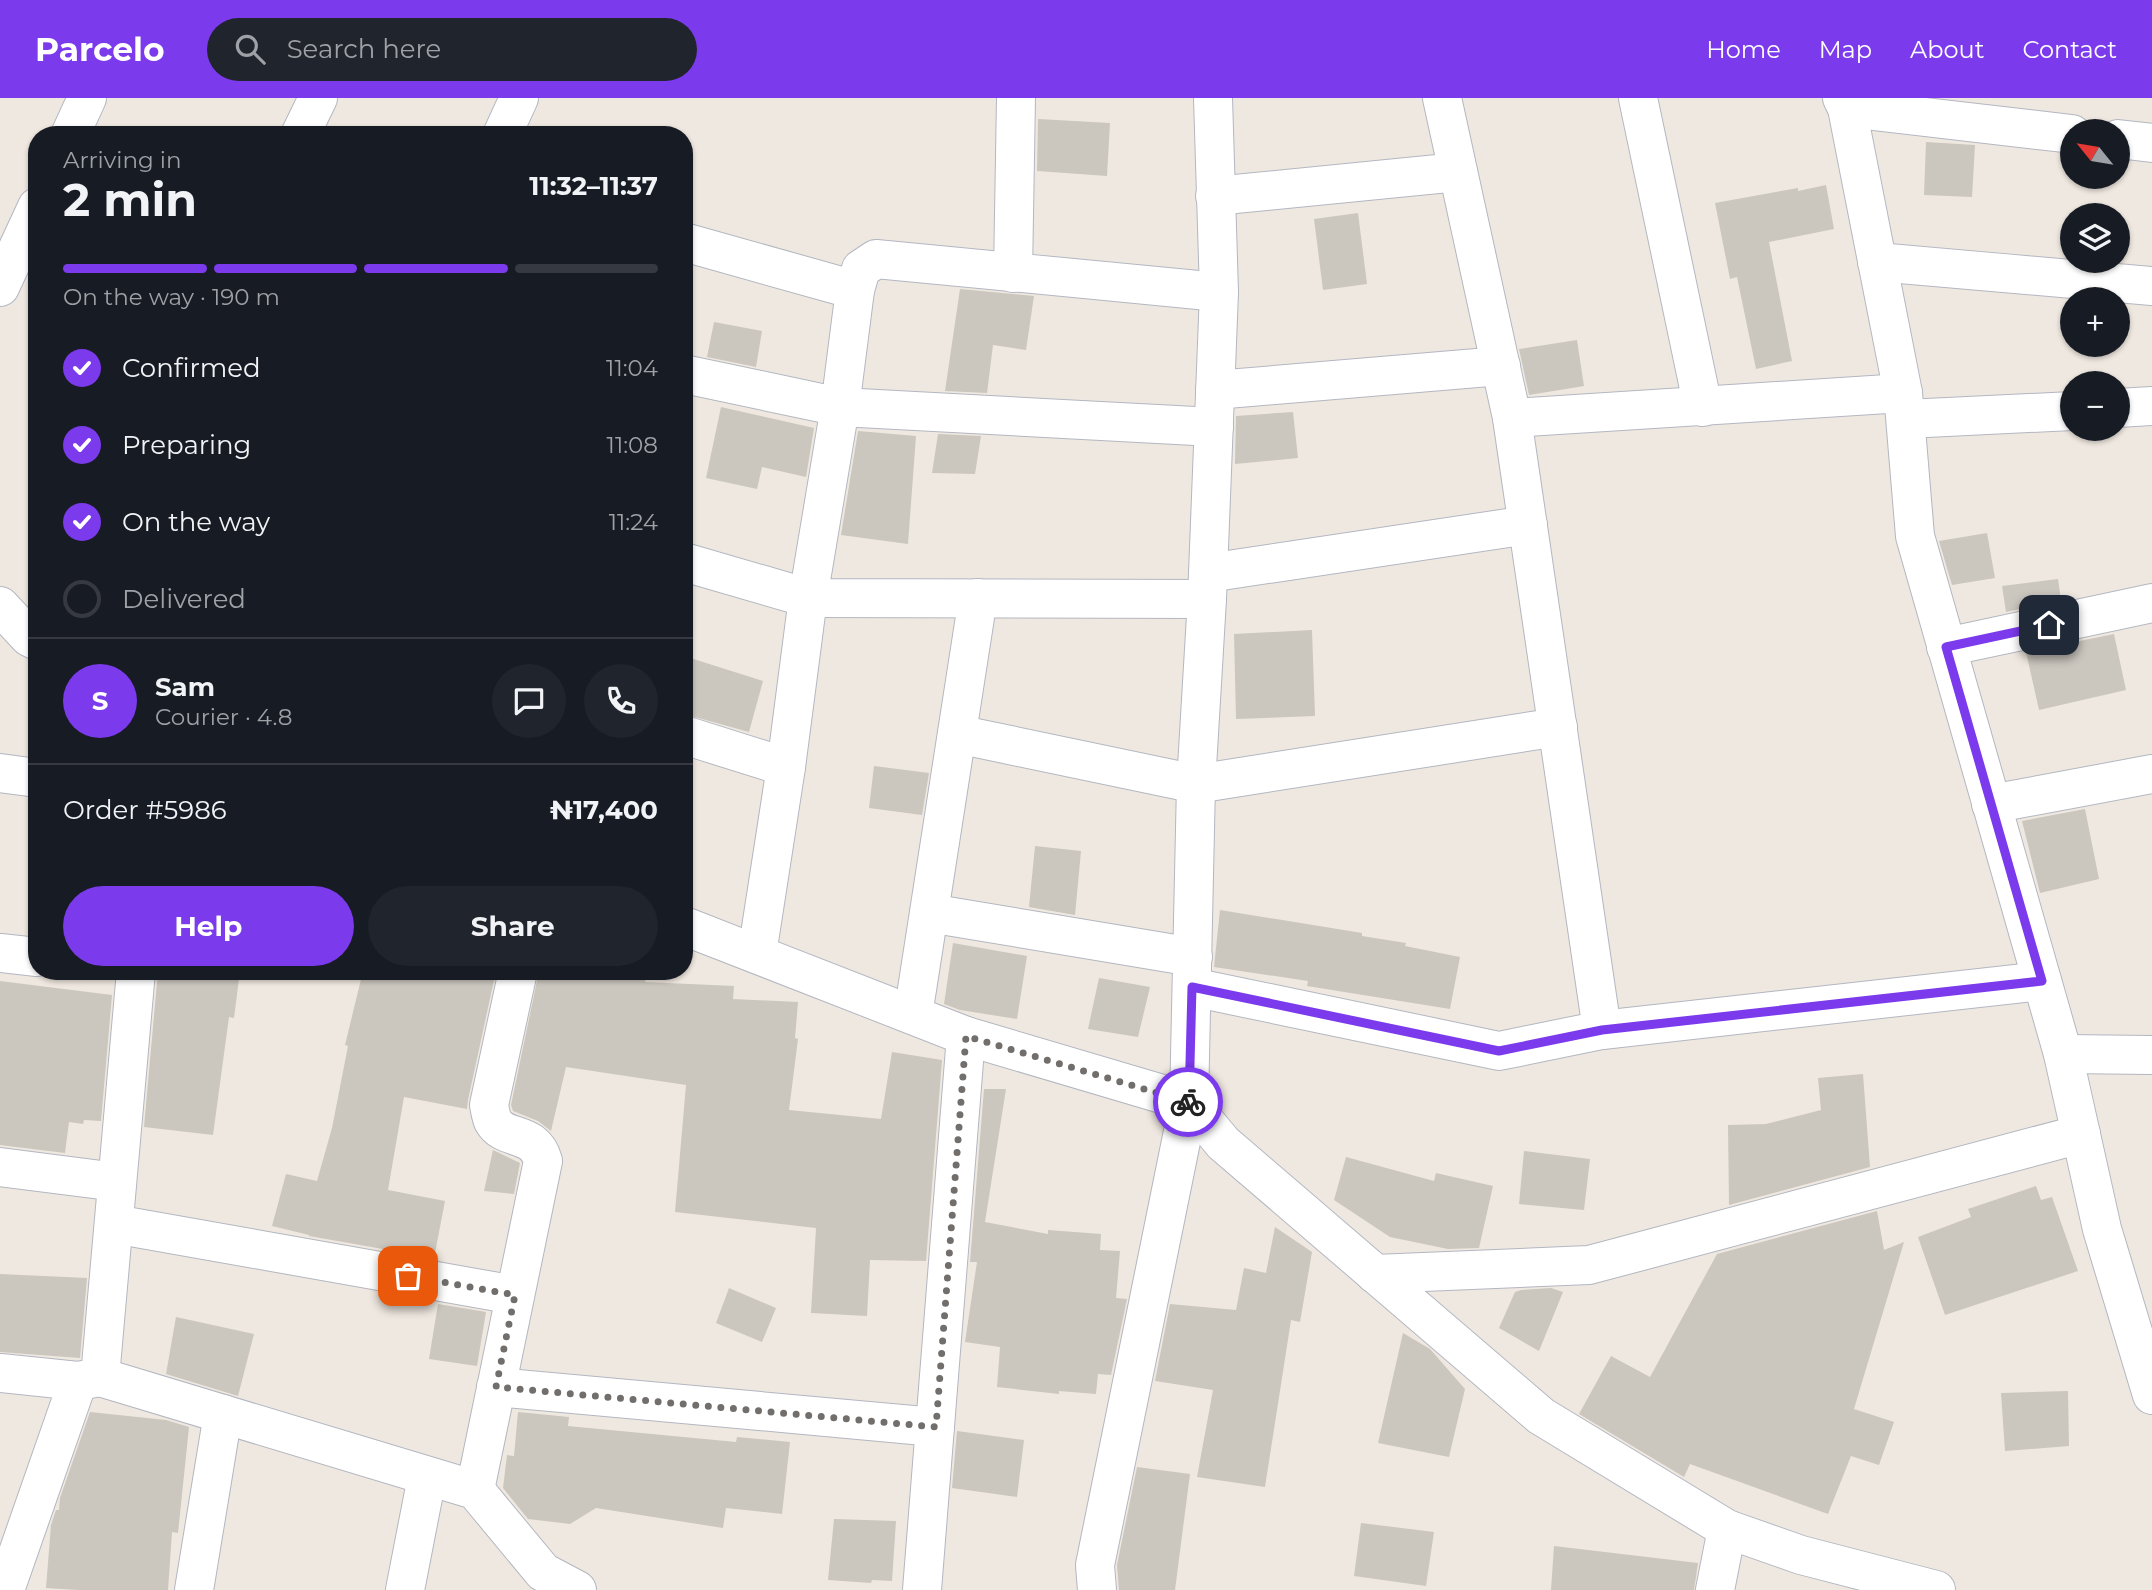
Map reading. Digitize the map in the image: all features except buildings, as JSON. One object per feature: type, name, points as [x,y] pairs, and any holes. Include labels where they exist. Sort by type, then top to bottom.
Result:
[{"type":"street","points":[[74,126],[87,98]]},
{"type":"street","points":[[304,126],[318,98]]},
{"type":"street","points":[[506,126],[519,98]]},
{"type":"street","points":[[1013,272],[1016,98]]},
{"type":"street","points":[[1097,1590],[1095,1565],[1189,1102],[1196,784],[1208,586],[1219,292],[1213,98]]},
{"type":"street","points":[[1442,98],[1513,418],[1602,1030]]},
{"type":"street","points":[[1638,98],[1703,407]]},
{"type":"street","points":[[2060,132],[1844,103],[1904,406],[1915,536],[2063,1054],[2102,1229],[2152,1395]]},
{"type":"street","points":[[2130,140],[2152,143]]},
{"type":"street","points":[[1215,196],[1458,172]]},
{"type":"street","points":[[0,287],[28,226]]},
{"type":"street","points":[[693,245],[855,290]]},
{"type":"street","points":[[757,954],[786,767],[808,597],[840,407],[855,290],[861,269],[876,259],[1219,292]]},
{"type":"street","points":[[1877,261],[2152,286]]},
{"type":"street","points":[[693,376],[840,407],[1215,408],[1501,366]]},
{"type":"street","points":[[1513,418],[1703,407],[1904,406],[2060,411]]},
{"type":"street","points":[[2130,407],[2152,406]]},
{"type":"street","points":[[693,565],[808,597],[978,598],[1208,586],[1528,525]]},
{"type":"street","points":[[913,1015],[978,598]]},
{"type":"street","points":[[1946,647],[2152,603]]},
{"type":"street","points":[[0,606],[28,629]]},
{"type":"street","points":[[957,734],[1196,784],[1558,727]]},
{"type":"street","points":[[693,739],[786,767]]},
{"type":"street","points":[[0,773],[28,777]]},
{"type":"street","points":[[1991,804],[2152,774]]},
{"type":"street","points":[[929,913],[1192,972],[1499,1051],[1602,1030],[2042,981]]},
{"type":"street","points":[[693,929],[966,1036],[1189,1102],[1223,1143],[1541,1416],[1727,1529],[1801,1555],[1936,1590]]},
{"type":"street","points":[[0,953],[28,956]]},
{"type":"street","points":[[5,1590],[89,1379],[114,1224],[135,980]]},
{"type":"street","points":[[475,1490],[543,1161],[540,1149],[530,1141],[508,1133],[494,1123],[489,1105],[516,980]]},
{"type":"street","points":[[922,1590],[966,1036]]},
{"type":"street","points":[[2063,1054],[2152,1055]]},
{"type":"street","points":[[1375,1274],[1589,1265],[2081,1134]]},
{"type":"street","points":[[0,1167],[117,1182]]},
{"type":"street","points":[[114,1224],[515,1295]]},
{"type":"street","points":[[0,1373],[89,1379],[223,1414],[475,1490],[543,1572],[577,1590]]},
{"type":"street","points":[[496,1387],[936,1427]]},
{"type":"street","points":[[194,1590],[223,1414]]},
{"type":"street","points":[[405,1590],[427,1477]]},
{"type":"street","points":[[1715,1590],[1727,1529]]},
{"type":"way so far","points":[[408,1276],[515,1295],[496,1387],[936,1427],[966,1036],[1188,1102]]},
{"type":"route","points":[[1188,1102],[1192,987],[1499,1051],[1602,1030],[2042,981],[1946,647],[2049,625]]}]
